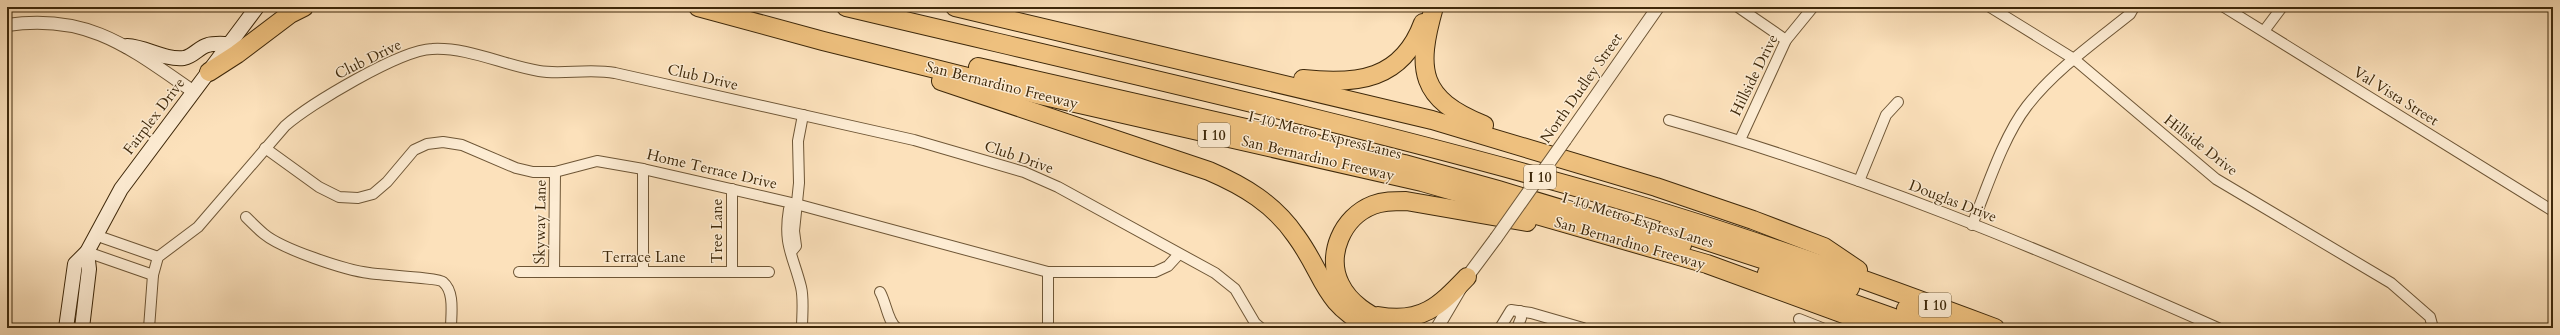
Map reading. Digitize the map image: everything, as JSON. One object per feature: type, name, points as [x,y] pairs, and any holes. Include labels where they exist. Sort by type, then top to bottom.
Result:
[{"type":"highway","points":[[209,72],[238,54],[290,14],[304,7]]},
{"type":"highway","name":"San Bernardino Freeway","points":[[698,7],[823,41],[1048,97],[1422,182],[1707,264],[1882,328]]},
{"type":"highway","name":"I-10 Metro ExpressLanes","points":[[745,7],[984,69],[1352,152],[1476,184],[1653,235],[1826,293],[1922,328]]},
{"type":"highway","name":"I 10","points":[[846,7],[1201,90],[1462,156],[1618,199],[1875,282],[1995,328]]},
{"type":"highway","points":[[955,7],[1224,72],[1432,120],[1574,162],[1656,187],[1824,247],[1875,282]]},
{"type":"highway","points":[[1224,72],[1336,83],[1358,81],[1373,76],[1399,61],[1418,38],[1428,7]]},
{"type":"highway","points":[[1434,7],[1425,38],[1425,64],[1430,86],[1438,97],[1462,116],[1574,162]]},
{"type":"highway","points":[[823,41],[1209,171],[1234,182],[1268,204],[1297,236],[1331,298],[1353,318],[1394,328]]},
{"type":"highway","name":"I-10 Metro ExpressLanes","points":[[1201,90],[1230,111],[1562,197],[1818,276],[1958,328]]},
{"type":"highway","points":[[1369,321],[1340,285],[1334,255],[1338,239],[1346,226],[1372,205],[1387,201],[1406,201],[1603,234]]},
{"type":"highway","points":[[1369,321],[1415,316],[1428,312],[1440,305],[1467,277]]},
{"type":"main road","name":"Fairplex Drive","points":[[66,328],[75,264],[87,252],[121,189],[258,7]]},
{"type":"main road","points":[[127,46],[139,47],[167,57],[184,58],[196,54],[207,45],[230,44]]},
{"type":"main road","name":"Fairplex Drive","points":[[82,328],[89,269],[87,252]]},
{"type":"street","name":"North Dudley Street","points":[[1437,328],[1467,277],[1658,7]]},
{"type":"street","points":[[1738,7],[1786,40]]},
{"type":"street","name":"Hillside Drive","points":[[1740,140],[1786,40],[1813,7]]},
{"type":"street","name":"Hillside Drive","points":[[1990,7],[2074,59],[2216,179],[2391,283],[2430,317],[2433,328]]},
{"type":"street","points":[[1972,225],[2002,151],[2027,106],[2074,59],[2130,14],[2134,7]]},
{"type":"street","name":"Val Vista Street","points":[[2224,7],[2553,211]]},
{"type":"street","points":[[2264,31],[2282,7]]},
{"type":"street","points":[[7,25],[30,22],[66,23],[105,35],[127,46],[194,92]]},
{"type":"street","name":"Club Drive","points":[[158,256],[198,227],[265,148],[301,112],[327,95],[408,55],[430,49],[454,50],[540,71],[585,70],[609,72],[914,140],[1035,176],[1226,280],[1235,289],[1255,323],[1261,328]]},
{"type":"street","points":[[1860,181],[1886,115],[1898,102]]},
{"type":"street","points":[[802,328],[802,289],[791,252],[796,246],[789,209],[796,204],[799,183],[798,141],[803,115]]},
{"type":"street","name":"Douglas Drive","points":[[1669,120],[1740,140],[1860,181],[2105,278],[2218,328]]},
{"type":"street","name":"Home Terrace Drive","points":[[265,148],[319,187],[339,197],[352,198],[373,194],[387,182],[414,150],[427,144],[443,142],[462,145],[516,168],[555,172],[597,161],[643,169],[796,204],[1048,272],[1155,272],[1168,266],[1179,254]]},
{"type":"street","points":[[643,169],[643,272]]},
{"type":"street","name":"Skyway Lane","points":[[554,272],[555,172]]},
{"type":"street","name":"Tree Lane","points":[[732,189],[732,272]]},
{"type":"street","points":[[246,217],[265,235],[314,258],[367,273],[407,278],[435,278],[443,281],[450,293],[451,328]]},
{"type":"street","points":[[95,235],[158,256],[153,275],[149,328]]},
{"type":"street","points":[[87,252],[153,275]]},
{"type":"street","name":"Terrace Lane","points":[[519,272],[769,272]]},
{"type":"street","points":[[1048,272],[1048,328]]},
{"type":"street","points":[[880,292],[887,302],[889,317],[893,326],[897,328]]},
{"type":"street","points":[[1500,328],[1511,310],[1520,311],[1580,328]]},
{"type":"street","points":[[1517,328],[1522,318],[1520,311]]},
{"type":"street","points":[[1800,319],[1822,328]]}]
